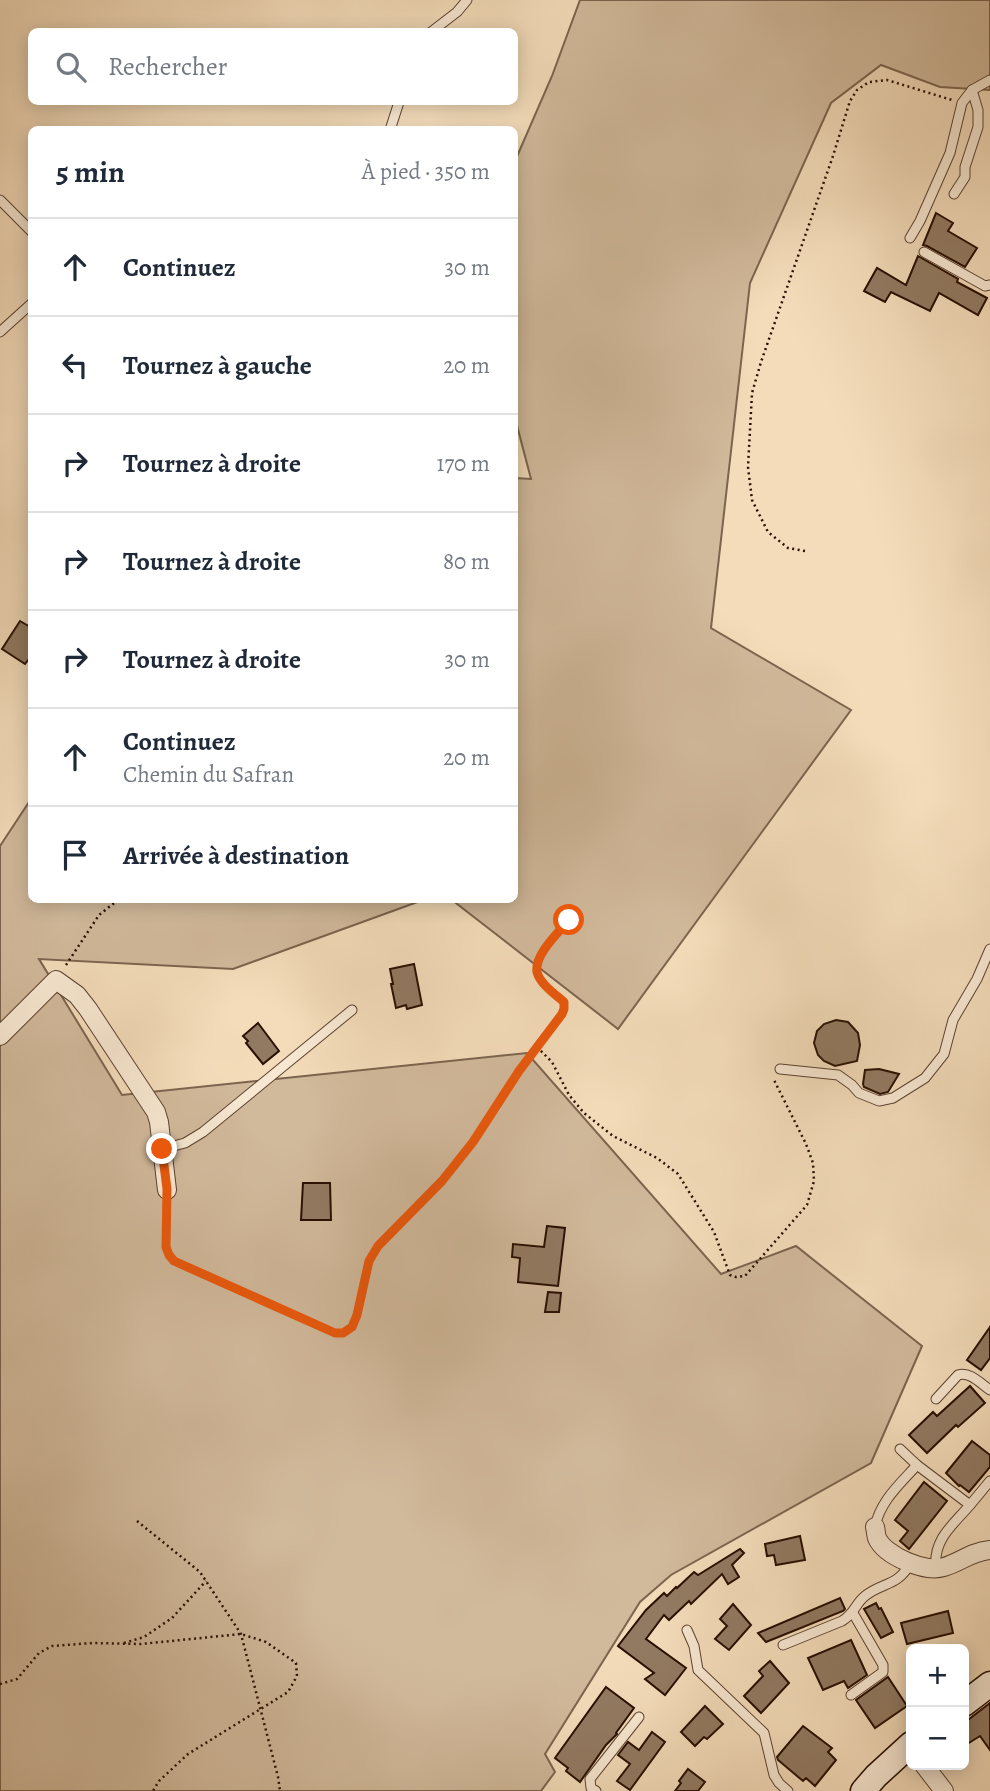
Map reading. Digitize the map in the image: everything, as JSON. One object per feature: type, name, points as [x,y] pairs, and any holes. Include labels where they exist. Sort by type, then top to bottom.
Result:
[{"type":"street","points":[[0,1037],[56,979],[77,995],[156,1112],[167,1189]]},
{"type":"street","points":[[875,1527],[878,1540],[886,1549],[910,1564],[944,1567],[974,1553],[990,1550]]},
{"type":"street","points":[[969,1700],[990,1684]]},
{"type":"street","points":[[863,1791],[876,1776],[906,1756]]},
{"type":"street","points":[[928,1770],[944,1791]]},
{"type":"lane","points":[[436,28],[457,12],[467,0]]},
{"type":"lane","points":[[910,238],[950,153],[962,103],[972,90],[990,80]]},
{"type":"lane","points":[[954,194],[965,177],[965,167],[978,127],[978,110],[972,90]]},
{"type":"lane","points":[[391,126],[398,105]]},
{"type":"lane","points":[[0,200],[28,228]]},
{"type":"lane","points":[[924,251],[985,286],[990,285]]},
{"type":"lane","points":[[0,332],[28,307]]},
{"type":"lane","points":[[780,1069],[838,1075],[859,1093],[879,1101],[893,1098],[925,1078],[944,1054],[953,1020],[977,979],[990,949]]},
{"type":"lane","points":[[162,1149],[185,1143],[204,1132],[352,1010]]},
{"type":"lane","points":[[936,1399],[963,1373],[990,1390]]},
{"type":"lane","points":[[900,1449],[916,1465],[970,1505]]},
{"type":"lane","points":[[875,1527],[884,1502],[916,1465]]},
{"type":"lane","points":[[936,1568],[936,1553],[940,1540],[990,1481]]},
{"type":"lane","points":[[783,1645],[842,1621],[853,1613],[867,1593],[897,1580],[910,1564]]},
{"type":"lane","points":[[851,1695],[883,1672],[883,1665],[853,1613]]},
{"type":"lane","points":[[687,1630],[694,1646],[698,1670],[764,1733],[774,1775],[788,1791]]},
{"type":"lane","points":[[596,1791],[591,1788],[590,1779],[639,1717]]},
{"type":"path","points":[[805,551],[788,548],[768,532],[752,500],[748,467],[752,393],[850,102],[857,90],[869,82],[887,80],[962,103]]},
{"type":"path","points":[[56,979],[99,915],[114,903]]},
{"type":"path","points":[[167,1189],[166,1247],[174,1261],[335,1333],[343,1333],[352,1327],[369,1261],[378,1246],[442,1181],[473,1142],[519,1071],[562,1014],[564,1002],[544,985],[537,971],[540,955],[569,920]]},
{"type":"path","points":[[537,1046],[552,1062],[569,1095],[584,1113],[612,1136],[657,1158],[678,1174],[714,1232],[730,1275],[736,1277],[745,1276],[807,1205],[814,1181],[813,1163],[806,1144],[772,1074],[772,1068],[780,1069]]},
{"type":"path","points":[[137,1521],[200,1572],[241,1634],[280,1791]]},
{"type":"path","points":[[121,1644],[144,1637],[173,1618],[206,1581]]},
{"type":"path","points":[[0,1684],[17,1678],[39,1653],[52,1646],[92,1643],[141,1644],[241,1634],[266,1642],[296,1663],[297,1676],[288,1692],[188,1754],[159,1781],[153,1791]]},
{"type":"shaded area","points":[[580,0],[990,0],[990,90],[940,87],[881,65],[831,103],[750,283],[711,628],[851,710],[618,1029],[456,903],[518,903],[518,478],[531,479],[518,429],[518,154],[552,76]]},
{"type":"shaded area","points":[[28,804],[28,903],[415,903],[233,969],[39,959],[122,1095],[527,1053],[721,1274],[796,1246],[922,1346],[871,1463],[671,1575],[640,1602],[545,1754],[555,1772],[541,1791],[0,1791],[0,846]]},
{"type":"building","points":[[936,213],[953,223],[948,231],[977,248],[965,267],[923,245]]},
{"type":"building","points":[[918,256],[987,298],[978,315],[939,293],[930,311],[891,292],[885,302],[864,291],[877,268],[906,285]]},
{"type":"building","points":[[20,621],[28,626],[28,660],[25,664],[2,649]]},
{"type":"building","points":[[414,964],[422,1005],[407,1009],[406,1005],[396,1008],[390,969]]},
{"type":"building","points":[[836,1020],[848,1022],[858,1033],[860,1045],[857,1061],[835,1066],[818,1055],[814,1043],[817,1031],[824,1024]]},
{"type":"building","points":[[258,1023],[279,1051],[263,1064],[243,1036]]},
{"type":"building","points":[[879,1069],[899,1074],[888,1092],[880,1094],[863,1084],[865,1070]]},
{"type":"building","points":[[303,1183],[330,1183],[331,1220],[301,1220]]},
{"type":"building","points":[[547,1226],[565,1228],[558,1286],[518,1282],[520,1258],[512,1257],[513,1244],[544,1247]]},
{"type":"building","points":[[548,1292],[561,1293],[559,1312],[545,1312]]},
{"type":"building","points":[[990,1327],[990,1358],[981,1370],[967,1360]]},
{"type":"building","points":[[970,1386],[985,1403],[958,1427],[956,1425],[927,1453],[909,1435],[933,1412],[937,1416]]},
{"type":"building","points":[[972,1441],[990,1455],[990,1467],[969,1492],[946,1473]]},
{"type":"building","points":[[924,1482],[947,1501],[909,1549],[900,1541],[908,1531],[895,1520]]},
{"type":"building","points":[[800,1536],[805,1560],[776,1565],[774,1555],[767,1556],[765,1544]]},
{"type":"building","points":[[740,1549],[744,1553],[732,1565],[739,1577],[728,1584],[722,1574],[691,1604],[689,1601],[669,1620],[664,1615],[646,1639],[686,1668],[665,1695],[645,1679],[654,1673],[618,1646],[646,1610],[664,1593],[667,1596],[694,1572],[698,1575]]},
{"type":"building","points":[[840,1598],[845,1609],[843,1611],[766,1642],[758,1633]]},
{"type":"building","points":[[876,1603],[893,1632],[881,1638],[864,1609]]},
{"type":"building","points":[[733,1604],[751,1625],[729,1650],[715,1639],[727,1626],[720,1619]]},
{"type":"building","points":[[948,1611],[953,1633],[907,1644],[901,1623]]},
{"type":"building","points":[[851,1640],[867,1675],[848,1688],[844,1681],[823,1690],[808,1658]]},
{"type":"building","points":[[770,1661],[789,1683],[761,1713],[744,1696],[763,1676],[759,1671]]},
{"type":"building","points":[[888,1677],[906,1707],[875,1728],[856,1700]]},
{"type":"building","points":[[606,1687],[634,1708],[580,1782],[555,1758]]},
{"type":"building","points":[[990,1703],[990,1750],[980,1736],[969,1743],[969,1719]]},
{"type":"building","points":[[705,1706],[723,1724],[695,1746],[681,1732]]},
{"type":"building","points":[[803,1726],[832,1748],[828,1752],[836,1760],[815,1786],[806,1778],[803,1781],[777,1757]]},
{"type":"building","points":[[652,1732],[665,1742],[630,1790],[617,1781],[630,1764],[618,1755],[628,1742],[639,1750]]},
{"type":"building","points":[[688,1769],[705,1782],[698,1791],[675,1791],[681,1783],[679,1781]]},
{"type":"route","points":[[162,1149],[167,1189],[166,1247],[174,1261],[335,1333],[343,1333],[352,1327],[357,1315],[369,1261],[378,1246],[442,1181],[473,1142],[519,1071],[562,1014],[564,1002],[544,985],[537,971],[540,955],[569,920]]}]
